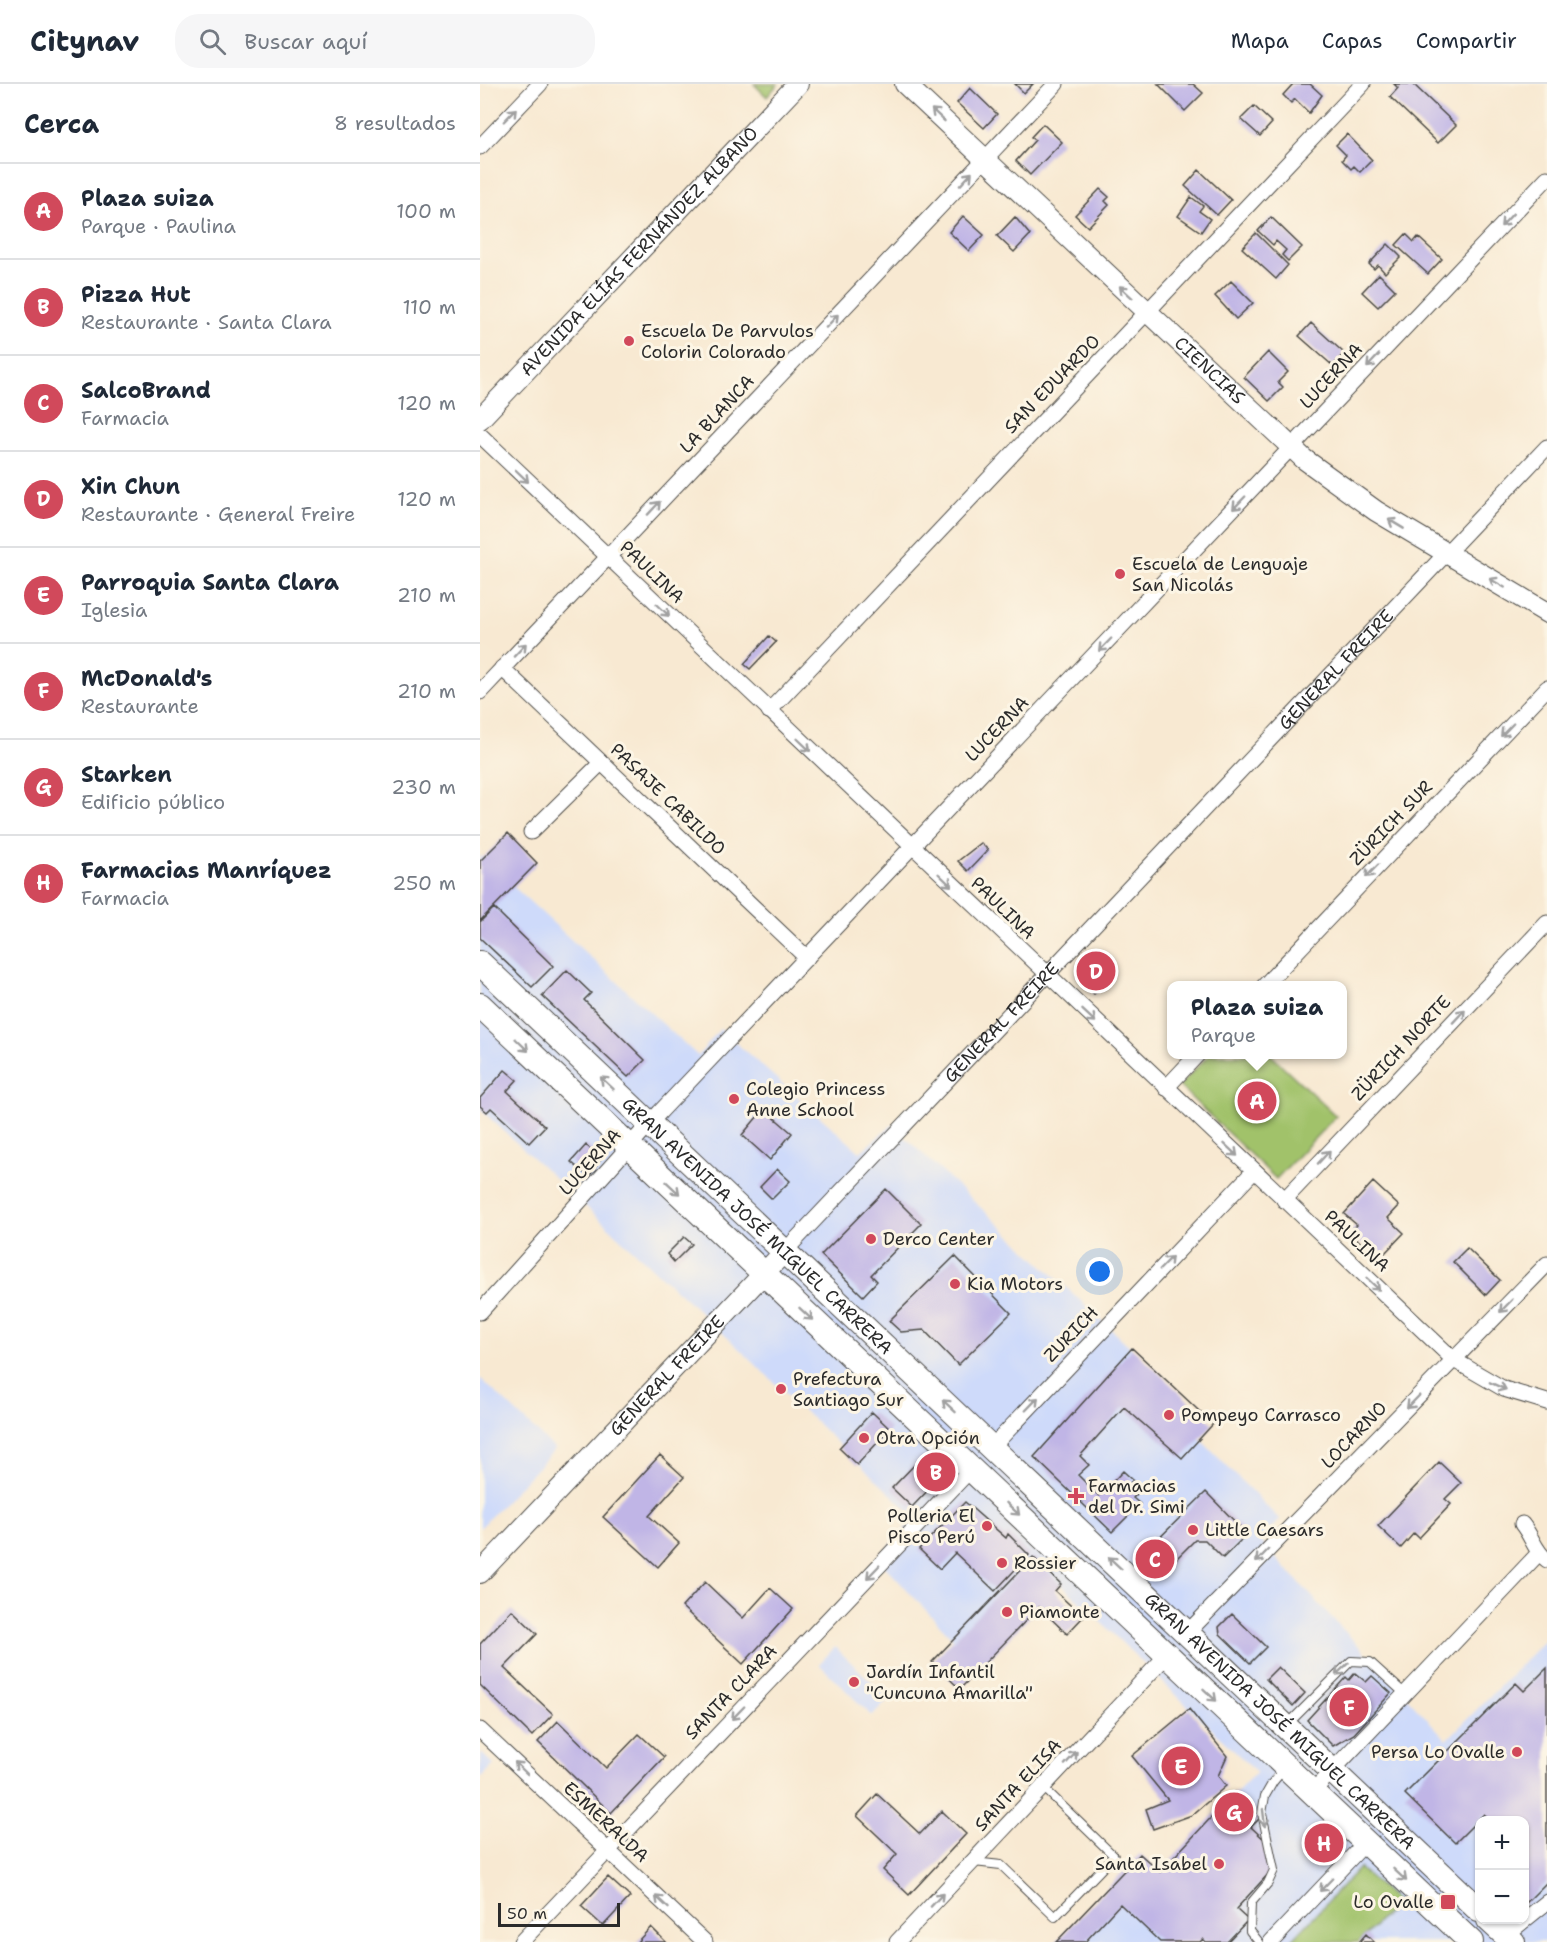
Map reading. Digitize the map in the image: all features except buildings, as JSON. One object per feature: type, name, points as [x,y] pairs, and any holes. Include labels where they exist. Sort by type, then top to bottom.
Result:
[{"type":"main road","name":"GRAN AVENIDA JOSÉ MIGUEL CARRERA","points":[[480,963],[1180,1624],[1475,1906]]},
{"type":"main road","name":"GRAN AVENIDA JOSÉ MIGUEL CARRERA","points":[[480,1005],[1471,1942]]},
{"type":"main road","points":[[1167,1655],[1180,1624]]},
{"type":"street","points":[[480,147],[540,84]]},
{"type":"street","name":"AVENIDA ELÍAS FERNÁNDEZ ALBANO","points":[[480,419],[798,84]]},
{"type":"street","name":"CIENCIAS","points":[[905,84],[1291,448],[1357,499],[1547,613]]},
{"type":"street","name":"LA BLANCA","points":[[480,692],[1056,84]]},
{"type":"street","name":"SAN EDUARDO","points":[[769,711],[1363,84]]},
{"type":"street","name":"LUCERNA","points":[[480,1312],[631,1148],[650,1124],[1547,177]]},
{"type":"street","name":"PAULINA","points":[[480,435],[1047,976],[1454,1360],[1504,1389],[1547,1402]]},
{"type":"street","name":"GENERAL FREIRE","points":[[480,1573],[1547,447]]},
{"type":"street","name":"PASAJE CABILDO","points":[[502,668],[807,958]]},
{"type":"street","name":"ZÜRICH SUR","points":[[1269,981],[1547,688]]},
{"type":"street","points":[[531,832],[601,763]]},
{"type":"street","name":"ZÜRICH NORTE","points":[[1284,1200],[1547,923]]},
{"type":"street","points":[[1166,1088],[1193,1059]]},
{"type":"street","name":"ZURICH","points":[[992,1446],[1254,1171]]},
{"type":"street","name":"LOCARNO","points":[[1180,1624],[1454,1360],[1547,1264]]},
{"type":"street","name":"SANTA CLARA","points":[[520,1942],[971,1469]]},
{"type":"street","points":[[1312,1792],[1405,1694],[1542,1557],[1531,1535],[1522,1524]]},
{"type":"street","name":"SANTA ELISA","points":[[897,1942],[1167,1655]]},
{"type":"street","name":"ESMERALDA","points":[[480,1730],[705,1942]]},
{"type":"street","points":[[1271,1942],[1366,1842]]},
{"type":"street","points":[[1503,1932],[1547,1902]]},
{"type":"lane","points":[[1287,1726],[1351,1661],[1370,1662],[1405,1694]]},
{"type":"lane","points":[[1259,1942],[1250,1931],[1251,1903],[1268,1883],[1274,1870],[1262,1813],[1265,1796],[1286,1767]]},
{"type":"lane","points":[[972,1862],[1000,1865],[1055,1917],[1114,1856],[1043,1787]]},
{"type":"shaded area","points":[[480,856],[698,1056],[720,1029],[860,1152],[892,1125],[1213,1424],[1200,1439],[1280,1520],[1259,1540],[1447,1740],[1547,1638],[1547,1942],[1270,1942],[1260,1934],[1253,1942],[1056,1942],[1140,1854],[1160,1872],[1256,1772],[1061,1584],[960,1689],[932,1662],[953,1639],[878,1559],[915,1517],[708,1319],[480,1109]]},
{"type":"shaded area","points":[[480,1378],[555,1449],[480,1528]]},
{"type":"shaded area","name":"Jardín Infantil \"Cuncuna Amarilla\"","points":[[835,1647],[889,1699],[872,1716],[819,1664]]},
{"type":"shaded area","points":[[480,1752],[494,1765],[480,1779]]},
{"type":"green space","points":[[754,84],[778,84],[767,97]]},
{"type":"green space","points":[[1205,1059],[1275,1059],[1336,1116],[1276,1179],[1179,1086]]},
{"type":"green space","points":[[1359,1868],[1398,1902],[1359,1942],[1290,1942]]},
{"type":"place","name":"Escuela De Parvulos Colorin Colorado","points":[[629,341]]},
{"type":"place","name":"Escuela de Lenguaje San Nicolás","points":[[1120,574]]},
{"type":"place","name":"Xin Chun","points":[[1096,971]]},
{"type":"place","name":"Colegio Princess Anne School","points":[[734,1099]]},
{"type":"place","name":"Plaza suiza","points":[[1257,1101]]},
{"type":"place","name":"Derco Center","points":[[871,1239]]},
{"type":"place","name":"Kia Motors","points":[[955,1284]]},
{"type":"place","name":"Prefectura Santiago Sur","points":[[781,1389]]},
{"type":"place","name":"Pompeyo Carrasco","points":[[1169,1415]]},
{"type":"place","name":"Otra Opción","points":[[864,1438]]},
{"type":"place","name":"Pizza Hut","points":[[936,1472]]},
{"type":"place","name":"Farmacias del Dr. Simi","points":[[1076,1496]]},
{"type":"place","name":"Polleria El Pisco Perú","points":[[987,1526]]},
{"type":"place","name":"Little Caesars","points":[[1193,1530]]},
{"type":"place","name":"SalcoBrand","points":[[1155,1559]]},
{"type":"place","name":"Rossier","points":[[1002,1563]]},
{"type":"place","name":"Piamonte","points":[[1007,1612]]},
{"type":"place","name":"Jardín Infantil \"Cuncuna Amarilla\"","points":[[854,1682]]},
{"type":"place","name":"McDonald's","points":[[1349,1707]]},
{"type":"place","name":"Persa Lo Ovalle","points":[[1517,1752]]},
{"type":"place","name":"Parroquia Santa Clara","points":[[1181,1766]]},
{"type":"place","name":"Starken","points":[[1234,1812]]},
{"type":"place","name":"Farmacias Manríquez","points":[[1324,1843]]},
{"type":"place","name":"Santa Isabel","points":[[1219,1864]]},
{"type":"place","name":"Lo Ovalle","points":[[1448,1902]]}]
